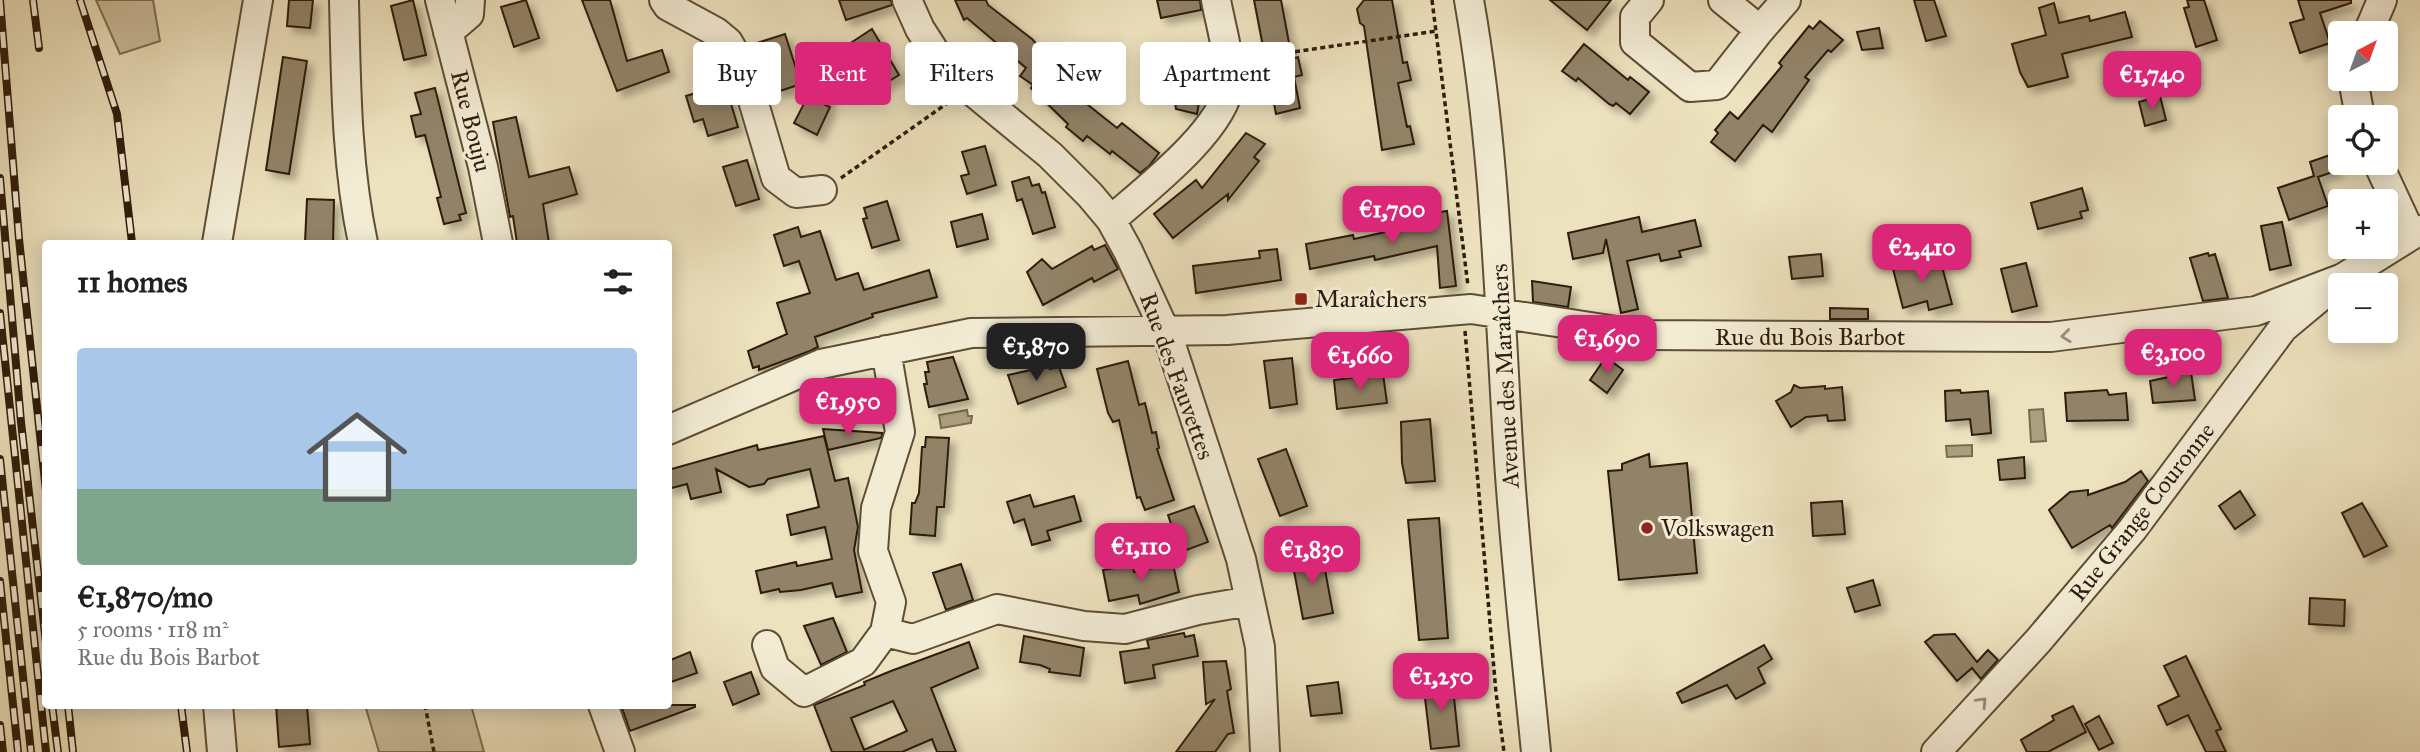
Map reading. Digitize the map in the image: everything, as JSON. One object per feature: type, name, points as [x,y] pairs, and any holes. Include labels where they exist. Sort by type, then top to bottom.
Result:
[{"type":"street","points":[[218,240],[258,0]]},
{"type":"street","points":[[344,0],[347,139],[354,199],[362,240]]},
{"type":"street","name":"Rue Bouju","points":[[440,0],[483,167],[497,240]]},
{"type":"street","points":[[448,32],[469,15],[470,0]]},
{"type":"street","points":[[664,0],[668,6],[716,32],[727,42],[744,69],[776,178],[796,193],[822,190]]},
{"type":"street","name":"Rue des Fauvettes","points":[[907,0],[928,42]]},
{"type":"street","points":[[1216,0],[1223,42]]},
{"type":"street","name":"Avenue des Maraîchers","points":[[1469,0],[1485,101],[1503,312],[1508,446],[1536,752]]},
{"type":"street","points":[[1649,0],[1635,17],[1635,42],[1690,87],[1717,85],[1786,0]]},
{"type":"street","points":[[1723,0],[1760,30]]},
{"type":"street","points":[[2373,21],[2382,0]]},
{"type":"street","name":"Rue des Fauvettes","points":[[989,105],[1050,155],[1111,220],[1165,330],[1241,559],[1260,647],[1265,752]]},
{"type":"street","points":[[1111,220],[1205,132],[1222,105]]},
{"type":"street","points":[[2384,175],[2415,232]]},
{"type":"street","name":"Rue Grange Couronne","points":[[2351,273],[2415,232]]},
{"type":"street","name":"Rue du Bois Barbot","points":[[672,428],[821,364],[981,332],[1227,330],[1471,309],[1503,312],[1607,332],[1643,335],[2051,337],[2256,311],[2328,284]]},
{"type":"street","name":"Rue Grange Couronne","points":[[1936,752],[2038,641],[2132,530],[2283,328],[2328,290]]},
{"type":"street","points":[[2256,311],[2283,328]]},
{"type":"street","points":[[767,645],[775,668],[804,692],[863,662],[886,632],[891,602],[873,551],[876,508],[900,432],[886,350]]},
{"type":"street","points":[[886,632],[913,639],[998,609],[1084,626],[1125,629],[1198,610],[1250,601]]},
{"type":"street","points":[[218,709],[222,752]]},
{"type":"street","points":[[604,709],[620,752]]},
{"type":"path","points":[[1432,0],[1471,309],[1465,332],[1496,692],[1504,752]]},
{"type":"path","points":[[1295,52],[1436,31]]},
{"type":"path","points":[[822,190],[945,105]]},
{"type":"path","points":[[426,709],[434,752]]},
{"type":"shaded area","points":[[96,0],[153,0],[160,41],[120,54]]},
{"type":"shaded area","points":[[2043,409],[2046,441],[2031,442],[2029,410]]},
{"type":"shaded area","points":[[967,410],[968,416],[972,416],[971,423],[941,428],[939,415]]},
{"type":"shaded area","points":[[1972,445],[1972,456],[1947,457],[1946,446]]},
{"type":"shaded area","points":[[366,709],[472,709],[484,752],[379,752]]},
{"type":"building","points":[[289,0],[313,0],[310,28],[287,26]]},
{"type":"building","points":[[413,0],[426,55],[404,60],[391,6]]},
{"type":"building","points":[[526,0],[539,38],[514,47],[501,7]]},
{"type":"building","points":[[582,0],[610,0],[627,61],[662,50],[669,72],[617,91]]},
{"type":"building","points":[[839,0],[891,0],[892,5],[846,20]]},
{"type":"building","points":[[955,0],[986,0],[988,5],[1032,39],[1035,42],[1032,42],[1032,84],[1020,76],[1026,68],[1018,61],[1018,42],[995,42],[967,18],[964,20]]},
{"type":"building","points":[[1157,0],[1200,0],[1201,10],[1161,18]]},
{"type":"building","points":[[1254,0],[1281,0],[1289,42],[1262,42]]},
{"type":"building","points":[[1364,0],[1392,0],[1403,63],[1407,62],[1411,80],[1398,83],[1407,127],[1410,126],[1414,144],[1382,150],[1364,26],[1360,23],[1357,9]]},
{"type":"building","points":[[1550,0],[1611,0],[1587,30]]},
{"type":"building","points":[[1914,0],[1934,0],[1946,36],[1926,41]]},
{"type":"building","points":[[2187,0],[2204,0],[2217,40],[2196,47],[2184,8],[2189,7]]},
{"type":"building","points":[[2298,0],[2351,0],[2351,3],[2320,13],[2328,44],[2300,53],[2290,23],[2304,19]]},
{"type":"building","points":[[2054,3],[2059,23],[2089,16],[2090,21],[2125,12],[2132,37],[2062,54],[2068,77],[2028,87],[2020,72],[2012,44],[2046,35],[2039,8]]},
{"type":"building","points":[[1820,21],[1843,40],[1831,52],[1828,50],[1805,77],[1809,80],[1772,132],[1763,125],[1735,161],[1711,142],[1718,133],[1715,130],[1730,112],[1738,119],[1782,66],[1779,63],[1809,26],[1813,29]]},
{"type":"building","points":[[1879,28],[1883,48],[1862,50],[1857,32]]},
{"type":"building","points":[[872,29],[880,42],[852,42]]},
{"type":"building","points":[[785,34],[795,65],[795,86],[781,91],[781,42],[760,42]]},
{"type":"building","points":[[1584,44],[1628,80],[1630,77],[1649,92],[1630,114],[1616,103],[1613,106],[1609,104],[1578,78],[1576,81],[1562,71]]},
{"type":"building","points":[[283,57],[307,61],[289,174],[266,170]]},
{"type":"building","points":[[1298,57],[1302,75],[1295,77],[1295,58]]},
{"type":"building","points":[[891,61],[899,75],[891,80]]},
{"type":"building","points":[[1295,82],[1300,108],[1276,114],[1274,105],[1295,105]]},
{"type":"building","points":[[435,88],[466,213],[459,215],[461,220],[444,224],[437,198],[441,197],[425,135],[416,137],[411,116],[421,114],[415,93]]},
{"type":"building","points":[[693,94],[693,105],[731,105],[738,127],[708,136],[703,119],[694,122],[686,96]]},
{"type":"building","points":[[2160,96],[2166,120],[2145,126],[2139,102]]},
{"type":"building","points":[[803,105],[830,107],[817,135],[794,123]]},
{"type":"building","points":[[1048,105],[1088,105],[1117,128],[1122,123],[1159,153],[1140,173],[1087,136],[1083,141],[1066,127],[1068,124]]},
{"type":"building","points":[[1175,105],[1199,105],[1197,114],[1176,109]]},
{"type":"building","points":[[516,117],[529,177],[569,167],[577,194],[543,204],[549,240],[517,240],[493,122]]},
{"type":"building","points":[[1246,133],[1265,144],[1254,157],[1259,161],[1228,200],[1228,194],[1173,238],[1154,214],[1196,180],[1202,188]]},
{"type":"building","points":[[985,146],[996,185],[967,194],[961,176],[969,174],[962,152]]},
{"type":"building","points":[[2328,156],[2328,174],[2318,177],[2328,206],[2289,220],[2278,188],[2314,176],[2310,162]]},
{"type":"building","points":[[747,160],[759,199],[736,206],[723,167]]},
{"type":"building","points":[[1029,177],[1032,186],[1039,184],[1042,193],[1045,192],[1055,227],[1033,234],[1022,199],[1017,201],[1012,182]]},
{"type":"building","points":[[2082,188],[2088,210],[2080,212],[2082,218],[2038,229],[2031,203]]},
{"type":"building","points":[[307,199],[334,200],[333,240],[305,240]]},
{"type":"building","points":[[887,201],[899,240],[872,248],[863,219],[867,218],[864,208]]},
{"type":"building","points":[[1447,211],[1456,286],[1440,288],[1437,246],[1375,260],[1374,256],[1310,269],[1306,244],[1353,235],[1354,239],[1421,224],[1420,215]]},
{"type":"building","points":[[982,214],[988,239],[957,247],[951,222]]},
{"type":"building","points":[[1639,217],[1642,232],[1695,220],[1701,246],[1679,251],[1681,257],[1661,261],[1659,254],[1627,261],[1638,309],[1621,313],[1606,239],[1603,253],[1573,259],[1568,233]]},
{"type":"building","points":[[2282,222],[2291,265],[2270,270],[2261,226]]},
{"type":"building","points":[[798,227],[801,237],[820,231],[836,280],[858,273],[864,290],[929,270],[937,297],[872,314],[873,317],[815,337],[818,347],[810,351],[759,370],[759,366],[753,368],[748,351],[787,334],[777,303],[810,293],[799,261],[784,266],[774,235]]},
{"type":"building","points":[[1105,245],[1118,269],[1094,282],[1092,278],[1043,305],[1027,272],[1042,259],[1052,269],[1092,246],[1094,250]]},
{"type":"building","points":[[1277,249],[1281,280],[1196,293],[1193,266],[1260,258],[1259,251]]},
{"type":"building","points":[[2208,253],[2209,256],[2215,254],[2228,298],[2203,301],[2190,258]]},
{"type":"building","points":[[1821,254],[1823,276],[1792,279],[1789,257]]},
{"type":"building","points":[[1916,259],[1917,264],[1940,259],[1952,304],[1929,310],[1927,301],[1903,308],[1892,265]]},
{"type":"building","points":[[2026,263],[2037,306],[2012,312],[2001,269]]},
{"type":"building","points":[[1532,281],[1571,287],[1568,307],[1533,302]]},
{"type":"building","points":[[1830,308],[1868,309],[1868,319],[1830,319]]},
{"type":"building","points":[[953,357],[968,399],[929,407],[924,384],[927,384],[925,372],[929,372],[927,362]]},
{"type":"building","points":[[1606,357],[1623,370],[1607,393],[1590,380]]},
{"type":"building","points":[[1292,358],[1297,404],[1270,408],[1264,361]]},
{"type":"building","points":[[1128,361],[1139,405],[1145,403],[1152,433],[1156,432],[1157,449],[1174,500],[1145,510],[1140,497],[1137,498],[1119,420],[1113,422],[1108,413],[1097,369]]},
{"type":"building","points":[[1049,366],[1050,369],[1059,367],[1066,387],[1018,404],[1008,375]]},
{"type":"building","points":[[2191,372],[2195,400],[2153,403],[2150,381]]},
{"type":"building","points":[[1383,374],[1387,403],[1337,409],[1334,380]]},
{"type":"building","points":[[1794,385],[1800,388],[1842,387],[1845,420],[1828,421],[1827,415],[1806,417],[1791,427],[1776,401],[1791,392]]},
{"type":"building","points":[[1960,390],[1961,393],[1988,391],[1991,433],[1972,435],[1970,419],[1946,421],[1945,391]]},
{"type":"building","points":[[2107,390],[2109,395],[2126,393],[2128,420],[2067,421],[2065,393]]},
{"type":"building","points":[[1430,419],[1435,481],[1406,483],[1402,463],[1401,422]]},
{"type":"building","points":[[823,429],[882,435],[881,438],[828,450]]},
{"type":"building","points":[[824,436],[835,481],[848,478],[858,527],[854,550],[862,592],[836,597],[832,583],[801,590],[780,592],[779,589],[761,593],[756,571],[796,562],[797,566],[832,559],[825,527],[791,535],[787,515],[819,507],[810,469],[768,479],[764,484],[749,487],[716,469],[721,492],[691,499],[687,484],[672,488],[672,469],[757,445],[758,450]]},
{"type":"building","points":[[926,437],[949,438],[944,507],[937,507],[935,536],[910,534],[912,503],[915,503],[919,493],[922,447],[925,447]]},
{"type":"building","points":[[1286,449],[1307,506],[1280,516],[1258,459]]},
{"type":"building","points":[[1649,454],[1650,467],[1687,463],[1697,573],[1619,580],[1608,471],[1622,470],[1622,464]]},
{"type":"building","points":[[2024,457],[2025,478],[2000,480],[1998,460]]},
{"type":"building","points":[[2141,471],[2148,481],[2112,528],[2110,525],[2072,548],[2049,510],[2070,492],[2088,490],[2088,495],[2125,482]]},
{"type":"building","points":[[2240,491],[2255,515],[2235,529],[2219,506]]},
{"type":"building","points":[[1030,495],[1034,507],[1074,496],[1081,521],[1047,531],[1050,540],[1032,545],[1024,519],[1014,523],[1007,502]]},
{"type":"building","points":[[1842,501],[1845,534],[1813,536],[1811,503]]},
{"type":"building","points":[[2362,503],[2387,546],[2364,557],[2342,513]]},
{"type":"building","points":[[1194,506],[1208,542],[1181,552],[1168,515]]},
{"type":"building","points":[[1439,518],[1448,638],[1419,640],[1408,520]]},
{"type":"building","points":[[1322,554],[1333,613],[1303,619],[1292,560]]},
{"type":"building","points":[[961,564],[973,600],[946,610],[933,573]]},
{"type":"building","points":[[1173,564],[1179,592],[1140,604],[1138,595],[1109,601],[1103,570],[1133,565],[1134,572]]},
{"type":"building","points":[[1873,580],[1880,605],[1855,612],[1847,588]]},
{"type":"building","points":[[2310,598],[2345,600],[2344,626],[2309,624]]},
{"type":"building","points":[[833,618],[847,652],[821,665],[804,626]]},
{"type":"building","points":[[1184,633],[1185,637],[1194,635],[1198,656],[1153,665],[1155,678],[1125,683],[1120,652],[1149,648],[1147,640]]},
{"type":"building","points":[[1955,634],[1977,662],[1988,650],[1998,660],[1981,679],[1972,668],[1957,681],[1925,642],[1934,635]]},
{"type":"building","points":[[1024,636],[1084,648],[1080,676],[1049,672],[1050,669],[1040,665],[1020,662]]},
{"type":"building","points":[[969,642],[978,668],[931,688],[956,752],[937,752],[932,739],[902,752],[832,752],[814,705],[865,685],[864,682]],"holes":[[[893,701],[907,731],[864,750],[851,718]]]},
{"type":"building","points":[[1764,645],[1772,659],[1758,668],[1765,683],[1736,699],[1727,685],[1682,703],[1677,693]]},
{"type":"building","points":[[690,652],[697,673],[672,682],[672,659]]},
{"type":"building","points":[[2186,656],[2221,729],[2216,731],[2226,752],[2206,752],[2188,715],[2167,725],[2158,706],[2179,696],[2164,666]]},
{"type":"building","points":[[1226,661],[1231,689],[1227,691],[1234,733],[1228,734],[1215,752],[1176,752],[1215,699],[1206,704],[1203,662]]},
{"type":"building","points":[[751,672],[759,694],[733,705],[724,682]]},
{"type":"building","points":[[1452,678],[1459,746],[1431,749],[1423,681]]},
{"type":"building","points":[[1338,682],[1342,713],[1311,716],[1307,686]]},
{"type":"building","points":[[672,705],[695,705],[695,707],[630,731],[622,709],[672,709]]},
{"type":"building","points":[[2073,706],[2086,732],[2048,752],[2027,752],[2021,740],[2054,720],[2052,716]]},
{"type":"building","points":[[276,709],[307,709],[310,744],[279,747]]},
{"type":"building","points":[[2099,716],[2113,743],[2099,750],[2085,724]]},
{"type":"railway","points":[[0,0],[19,239],[42,454]]},
{"type":"railway","points":[[33,0],[39,48]]},
{"type":"railway","points":[[80,0],[117,114],[132,240]]},
{"type":"railway","points":[[0,178],[21,422],[42,608]]},
{"type":"railway","points":[[0,313],[46,752]]},
{"type":"railway","points":[[0,459],[31,752]]},
{"type":"railway","points":[[0,581],[18,752]]},
{"type":"railway","points":[[53,709],[58,752]]},
{"type":"railway","points":[[68,709],[73,752]]},
{"type":"railway","points":[[182,709],[187,752]]},
{"type":"railway","points":[[0,725],[3,752]]},
{"type":"place","name":"Maraîchers","points":[[1301,299]]},
{"type":"place","name":"Volkswagen","points":[[1647,528]]}]
